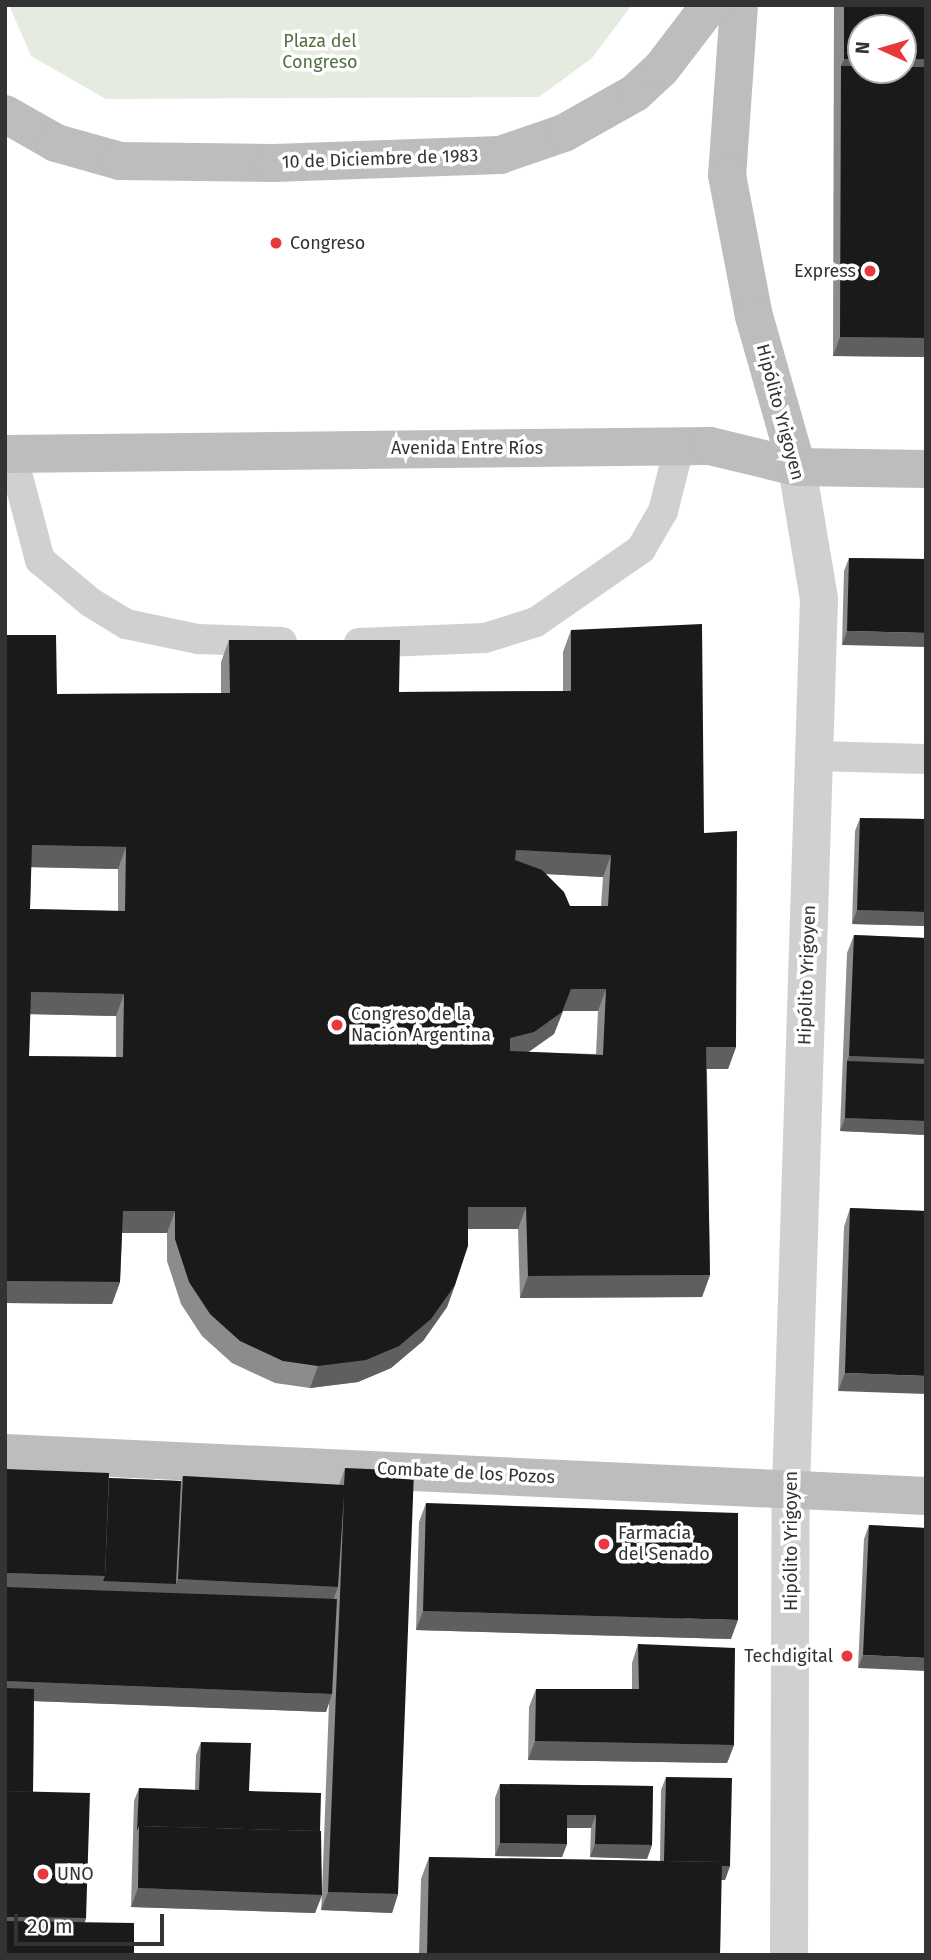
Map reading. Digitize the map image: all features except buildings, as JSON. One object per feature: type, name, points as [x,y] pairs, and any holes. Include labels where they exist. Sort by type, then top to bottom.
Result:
[{"type":"street","name":"10 de Diciembre de 1983","points":[[5,114],[57,143],[120,161],[274,163],[500,155],[564,133],[635,93],[661,69],[710,5]]},
{"type":"street","name":"Hipólito Yrigoyen","points":[[739,5],[727,175],[754,316],[797,467],[820,599],[791,1489],[789,1955]]},
{"type":"street","name":"Avenida Entre Ríos","points":[[9,454],[710,446],[797,467],[926,469]]},
{"type":"street","name":"Combate de los Pozos","points":[[5,1453],[926,1496]]},
{"type":"lane","points":[[9,454],[40,560],[90,602],[126,624],[198,639],[321,643],[485,638],[536,622],[641,549],[663,510],[679,448]]},
{"type":"lane","points":[[814,756],[926,759]]},
{"type":"green space","name":"Plaza del Congreso","points":[[9,5],[632,5],[592,58],[539,97],[106,99],[31,56]]},
{"type":"place","name":"Congreso","points":[[276,243]]},
{"type":"place","name":"Express","points":[[870,271]]},
{"type":"place","name":"Congreso de la Nación Argentina","points":[[337,1025]]},
{"type":"place","name":"Farmacia del Senado","points":[[604,1544]]},
{"type":"place","name":"Techdigital","points":[[847,1656]]},
{"type":"place","name":"UNO","points":[[43,1874]]}]
